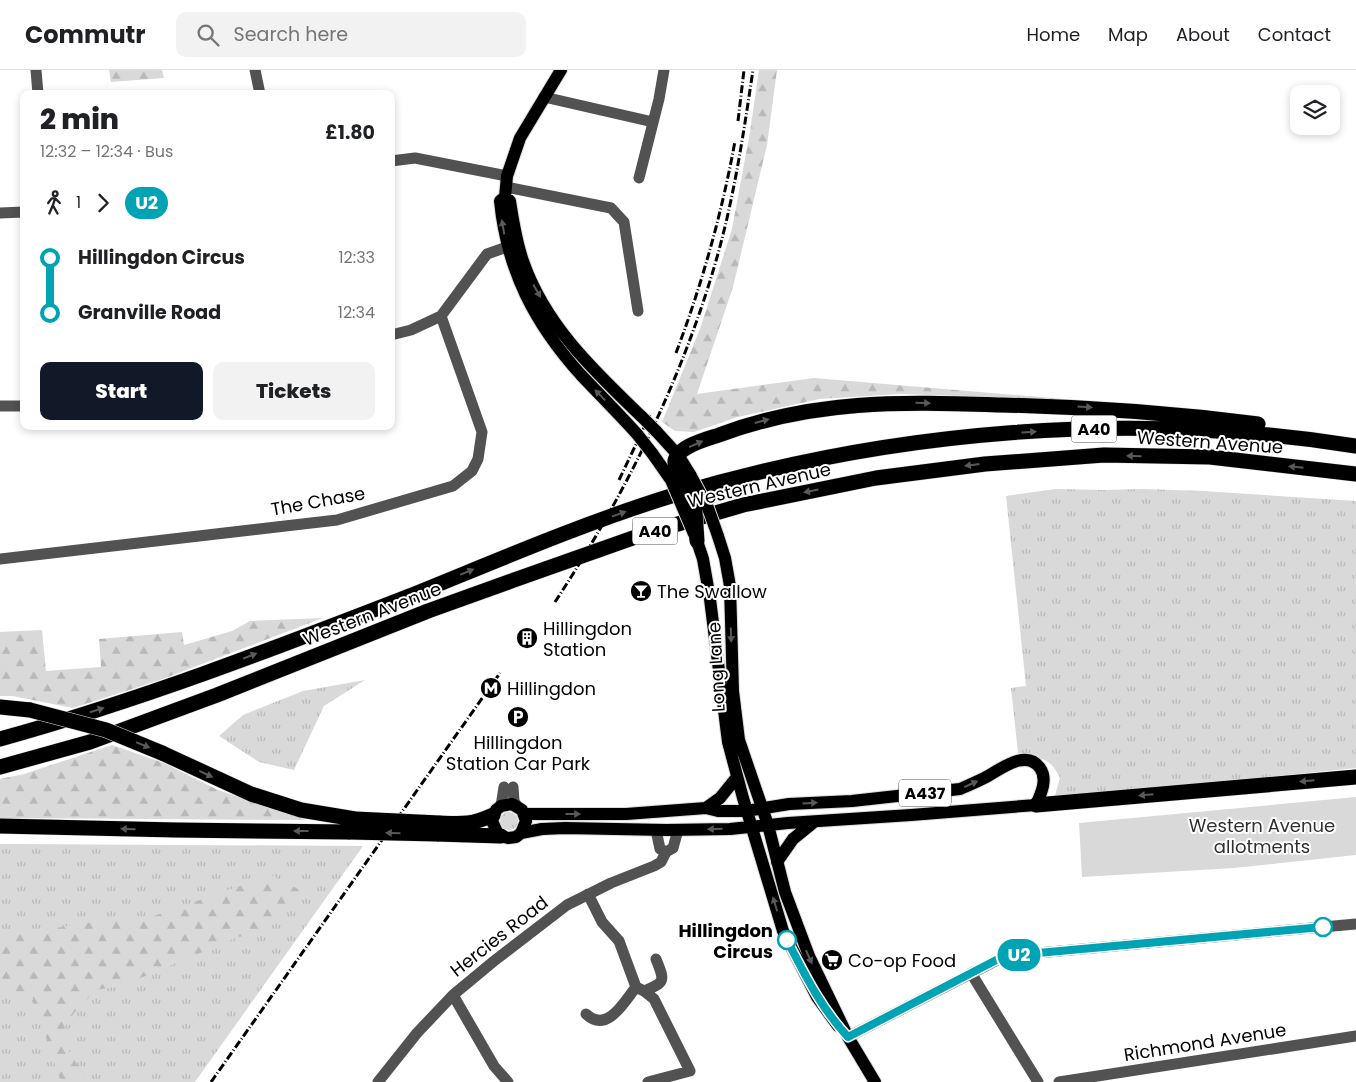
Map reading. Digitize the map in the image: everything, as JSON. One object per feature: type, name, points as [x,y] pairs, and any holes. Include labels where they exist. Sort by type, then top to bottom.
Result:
[{"type":"highway","points":[[697,541],[695,512],[675,465],[678,455],[691,445],[760,420],[820,408],[901,402],[1072,407],[1156,412],[1288,428],[1351,445]]},
{"type":"highway","name":"Western Avenue","points":[[0,739],[103,708],[221,667],[408,596],[507,555],[632,510],[679,494],[778,469],[904,445],[1008,433],[1066,430],[1162,428],[1214,430],[1279,435],[1351,445]]},
{"type":"highway","name":"Western Avenue","points":[[0,767],[90,742],[217,695],[488,589],[647,533],[744,505],[876,478],[985,464],[1104,455],[1210,457],[1356,474]]},
{"type":"highway","points":[[0,707],[30,710],[106,730],[162,753],[251,794],[352,825]]},
{"type":"highway","points":[[1036,805],[1356,777]]},
{"type":"highway","points":[[438,828],[475,823],[497,811]]},
{"type":"highway","points":[[0,826],[176,830],[352,825],[438,828],[502,836]]},
{"type":"main road","name":"Long Lane","points":[[561,70],[520,138],[500,201],[507,247],[520,285],[550,336],[581,375],[634,430],[652,453],[681,478],[708,508],[725,558],[730,586],[733,691],[739,740],[768,825],[785,892],[809,956],[848,1037],[875,1082]]},
{"type":"main road","points":[[506,187],[522,259],[530,280],[544,305],[574,348],[590,367],[678,455]]},
{"type":"main road","name":"Long Lane","points":[[697,541],[703,559],[728,742],[751,828],[783,932],[817,997],[833,1021],[848,1037]]},
{"type":"main road","name":"A437","points":[[762,809],[789,804],[852,801],[960,789],[1010,763],[1022,760],[1039,766],[1043,773],[1043,789],[1036,805],[768,825]]},
{"type":"main road","points":[[706,808],[720,798],[737,777]]},
{"type":"main road","points":[[762,809],[718,811],[706,808],[626,814],[521,810],[512,804],[497,811],[493,827],[502,836],[508,838],[516,837],[521,833],[542,829],[678,830],[751,828],[768,825]]},
{"type":"main road","points":[[521,810],[526,821],[521,833]]},
{"type":"main road","points":[[777,862],[794,839],[814,822]]},
{"type":"street","points":[[36,70],[38,90]]},
{"type":"street","points":[[255,70],[259,90]]},
{"type":"street","points":[[639,178],[659,99],[664,70]]},
{"type":"street","points":[[544,97],[653,122]]},
{"type":"street","points":[[395,161],[416,158],[506,187],[611,208],[624,222],[638,311]]},
{"type":"street","points":[[0,213],[20,212]]},
{"type":"street","points":[[395,334],[411,330],[441,316],[487,254],[507,247]]},
{"type":"street","name":"The Chase","points":[[0,559],[337,520],[453,486],[472,470],[478,459],[482,432],[441,316]]},
{"type":"street","points":[[0,406],[20,406]]},
{"type":"street","points":[[497,811],[508,787],[514,801],[521,810]]},
{"type":"street","points":[[656,830],[660,849],[666,852]]},
{"type":"street","name":"Hercies Road","points":[[378,1082],[417,1033],[453,995],[567,905],[611,883],[661,862],[666,852],[673,848],[678,830]]},
{"type":"street","points":[[588,894],[602,922],[619,940],[640,989],[654,999],[690,1071],[648,1082]]},
{"type":"street","points":[[848,1037],[1004,956],[1356,924]]},
{"type":"street","points":[[586,1014],[596,1021],[608,1020],[640,989],[659,985],[662,981],[662,976],[656,959]]},
{"type":"street","points":[[971,973],[1038,1082]]},
{"type":"street","points":[[453,995],[494,1066],[508,1082]]},
{"type":"street","name":"Richmond Avenue","points":[[1059,1082],[1356,1036]]},
{"type":"green space","points":[[109,70],[162,70],[164,78],[111,82]]},
{"type":"green space","points":[[759,70],[777,70],[767,145],[733,287],[697,394],[814,378],[1076,400],[900,394],[819,399],[738,417],[694,432],[675,431],[662,422],[700,329],[732,229],[750,132]]},
{"type":"green space","points":[[1056,489],[1203,491],[1356,501],[1356,768],[1054,799],[1060,778],[1052,765],[1044,760],[1018,753],[1011,688],[1026,686],[1006,496]]},
{"type":"green space","points":[[323,618],[160,680],[73,708],[12,696],[0,696],[0,632],[42,630],[46,671],[101,667],[99,639],[182,632],[184,645],[232,631],[250,621]]},
{"type":"green space","points":[[365,680],[324,706],[294,770],[259,762],[219,736],[243,715],[303,691]]},
{"type":"green space","points":[[112,745],[164,763],[218,790],[306,820],[0,818],[0,779],[24,774]]},
{"type":"green space","name":"Western Avenue allotments","points":[[1356,797],[1356,855],[1234,868],[1082,877],[1079,823]]},
{"type":"green space","points":[[505,812],[513,812],[518,817],[516,828],[505,830],[500,825],[500,817]]},
{"type":"green space","points":[[0,844],[363,846],[195,1082],[0,1082]]},
{"type":"green space","points":[[271,875],[300,890],[257,934],[238,937],[124,985],[96,990],[74,1013],[60,1035],[87,1082],[61,1082],[30,991],[0,993],[0,937],[99,921],[154,916]]},
{"type":"railway","points":[[738,121],[744,70]]},
{"type":"railway","points":[[555,602],[603,524],[625,483],[646,442],[683,358],[699,315],[720,246],[732,196],[753,70]]},
{"type":"railway","points":[[676,353],[710,248],[724,195],[735,141]]},
{"type":"railway","points":[[619,480],[650,415]]},
{"type":"railway","points":[[211,1082],[500,673]]},
{"type":"bus line","name":"U2","points":[[787,940],[817,997],[833,1021],[848,1037],[1004,956],[1323,927]]},
{"type":"place","name":"The Swallow","points":[[641,591]]},
{"type":"place","name":"Hillingdon Station","points":[[527,638]]},
{"type":"place","name":"Hillingdon","points":[[491,688]]},
{"type":"place","name":"Hillingdon Station Car Park","points":[[518,717]]},
{"type":"place","name":"Hillingdon Circus","points":[[787,940]]},
{"type":"place","name":"Co-op Food","points":[[832,960]]}]
